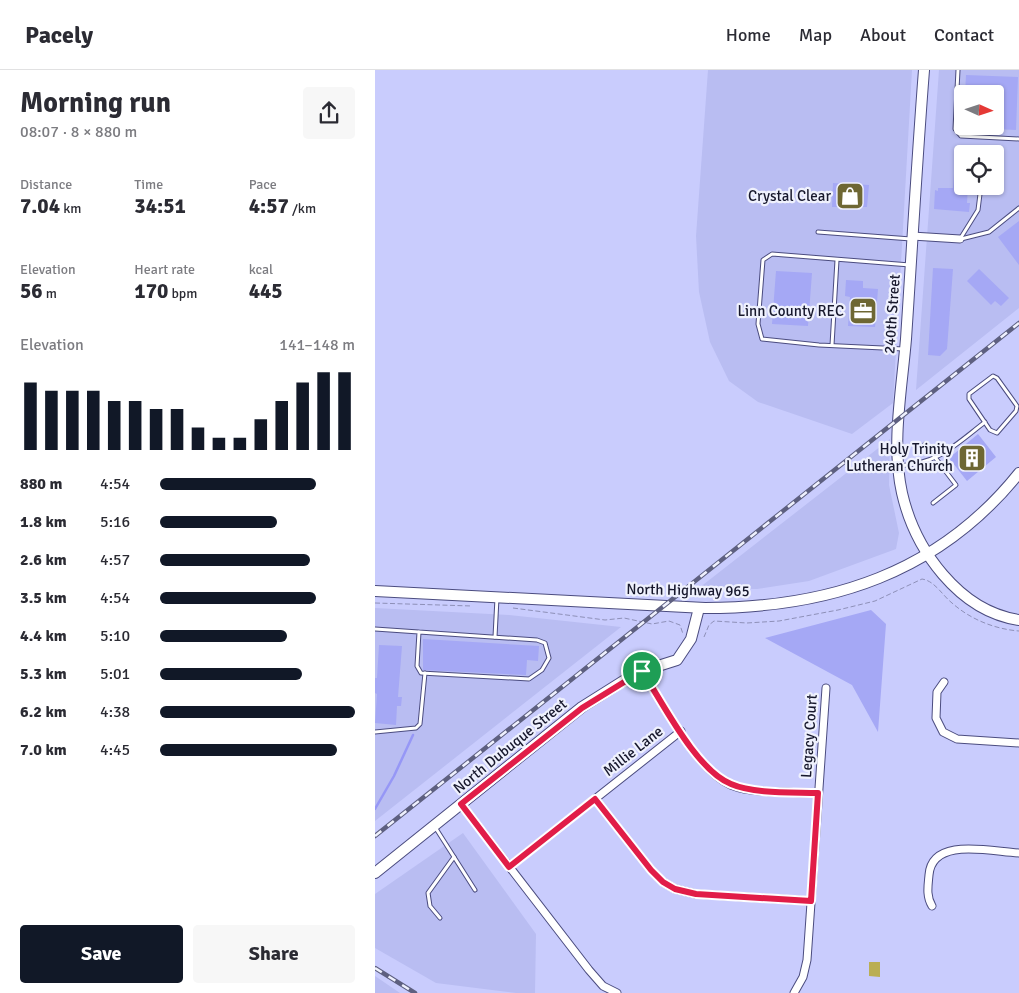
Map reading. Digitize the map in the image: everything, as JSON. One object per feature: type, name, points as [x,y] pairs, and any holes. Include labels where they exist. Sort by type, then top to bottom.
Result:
[{"type":"street","name":"240th Street","points":[[924,70],[898,466],[906,506],[929,554],[949,581],[971,602],[999,615],[1019,620]]},
{"type":"street","points":[[912,238],[960,240]]},
{"type":"street","name":"North Highway 965","points":[[375,590],[496,602],[699,608],[734,608],[783,604],[835,594],[875,581],[929,554],[963,530],[987,509],[1019,473]]},
{"type":"street","name":"North Dubuque Street","points":[[375,873],[582,708],[642,671],[677,660],[691,639],[699,608]]},
{"type":"street","points":[[642,671],[712,774],[732,785],[755,789],[818,793]]},
{"type":"street","points":[[945,682],[937,692],[936,718],[943,732],[957,739],[1019,743]]},
{"type":"street","name":"Legacy Court","points":[[794,993],[803,977],[807,960],[826,688]]},
{"type":"street","name":"Millie Lane","points":[[509,867],[681,731]]},
{"type":"street","points":[[595,799],[651,870],[663,882],[675,889],[696,894],[811,901]]},
{"type":"street","points":[[461,804],[589,970],[603,986],[617,993]]},
{"type":"street","points":[[932,906],[928,897],[929,868],[938,854],[955,849],[1019,853]]},
{"type":"lane","points":[[959,70],[955,129],[961,136],[1019,139]]},
{"type":"lane","points":[[960,240],[978,210],[980,195]]},
{"type":"lane","points":[[960,240],[989,232],[1019,208]]},
{"type":"lane","points":[[817,232],[912,238]]},
{"type":"lane","points":[[905,349],[762,339],[758,324],[763,260],[772,254],[910,265]]},
{"type":"lane","points":[[832,345],[837,260]]},
{"type":"lane","points":[[993,376],[1002,384],[1017,406],[999,433],[990,430],[985,422],[969,399],[969,394],[993,376]]},
{"type":"lane","points":[[898,466],[919,464],[935,459],[985,422]]},
{"type":"lane","points":[[925,444],[956,485],[933,504]]},
{"type":"lane","points":[[495,637],[496,602]]},
{"type":"lane","points":[[375,629],[537,640],[545,643],[549,658],[546,664],[529,679],[421,673],[417,666],[419,632]]},
{"type":"lane","points":[[375,732],[416,728],[419,724],[425,673]]},
{"type":"lane","points":[[434,826],[475,890]]},
{"type":"lane","points":[[440,918],[430,906],[428,892],[454,857]]},
{"type":"path","points":[[704,637],[709,625],[714,621],[747,623],[779,621],[838,610],[875,601],[922,579],[932,583],[952,604],[973,618],[991,626],[1019,631]]},
{"type":"path","points":[[496,602],[605,620],[624,618],[652,624],[669,621],[680,625],[682,636]]},
{"type":"path","points":[[375,603],[477,606]]},
{"type":"shaded area","points":[[708,70],[912,70],[893,403],[852,434],[758,402],[729,381],[710,342],[699,292],[696,236]]},
{"type":"shaded area","points":[[939,70],[1019,70],[1019,308],[916,390]]},
{"type":"shaded area","points":[[890,439],[889,485],[899,533],[896,549],[809,581],[757,589],[699,588]]},
{"type":"shaded area","points":[[375,608],[509,615],[621,627],[375,821]]},
{"type":"shaded area","points":[[463,833],[536,934],[535,993],[516,993],[436,983],[375,948],[375,894]]},
{"type":"shaded area","points":[[869,962],[880,962],[880,977],[869,976]]},
{"type":"shaded area","points":[[375,976],[400,993],[375,993]]},
{"type":"building","points":[[966,75],[1018,77],[1016,130],[1004,129],[1004,85],[965,85]]},
{"type":"building","points":[[954,174],[954,195],[967,195],[967,203],[970,203],[969,212],[934,209],[935,190],[938,191],[938,188],[953,188]]},
{"type":"building","name":"Crystal Clear","points":[[833,183],[869,185],[867,207],[832,207]]},
{"type":"building","points":[[1019,221],[1019,265],[998,237]]},
{"type":"building","points":[[933,268],[953,269],[947,349],[940,356],[928,355]]},
{"type":"building","points":[[979,269],[1009,298],[1001,306],[995,301],[991,305],[967,281]]},
{"type":"building","points":[[776,271],[812,273],[808,326],[772,324]]},
{"type":"building","name":"Linn County REC","points":[[846,280],[863,281],[863,288],[878,289],[875,327],[848,326],[850,297],[845,296]]},
{"type":"building","name":"Holy Trinity Lutheran Church","points":[[978,434],[996,457],[967,481],[949,458]]},
{"type":"building","points":[[871,610],[886,624],[878,732],[852,685],[765,638]]},
{"type":"building","points":[[423,639],[539,646],[538,661],[527,660],[526,675],[423,670]]},
{"type":"building","points":[[379,645],[402,646],[398,697],[402,697],[401,706],[397,706],[396,725],[375,723],[377,694],[375,693],[375,678],[377,678]]},
{"type":"waterway","points":[[375,809],[394,776],[413,735]]},
{"type":"railway","points":[[375,836],[1019,323]]},
{"type":"railway","points":[[375,968],[415,993]]},
{"type":"place","name":"Crystal Clear","points":[[850,196]]},
{"type":"place","name":"Linn County REC","points":[[863,311]]},
{"type":"place","name":"Holy Trinity Lutheran Church","points":[[972,458]]},
{"type":"route","points":[[642,671],[700,760],[712,774],[732,785],[755,789],[818,793],[811,901],[696,894],[675,889],[663,882],[651,870],[595,799],[509,867],[461,804],[582,708],[642,671]]}]
